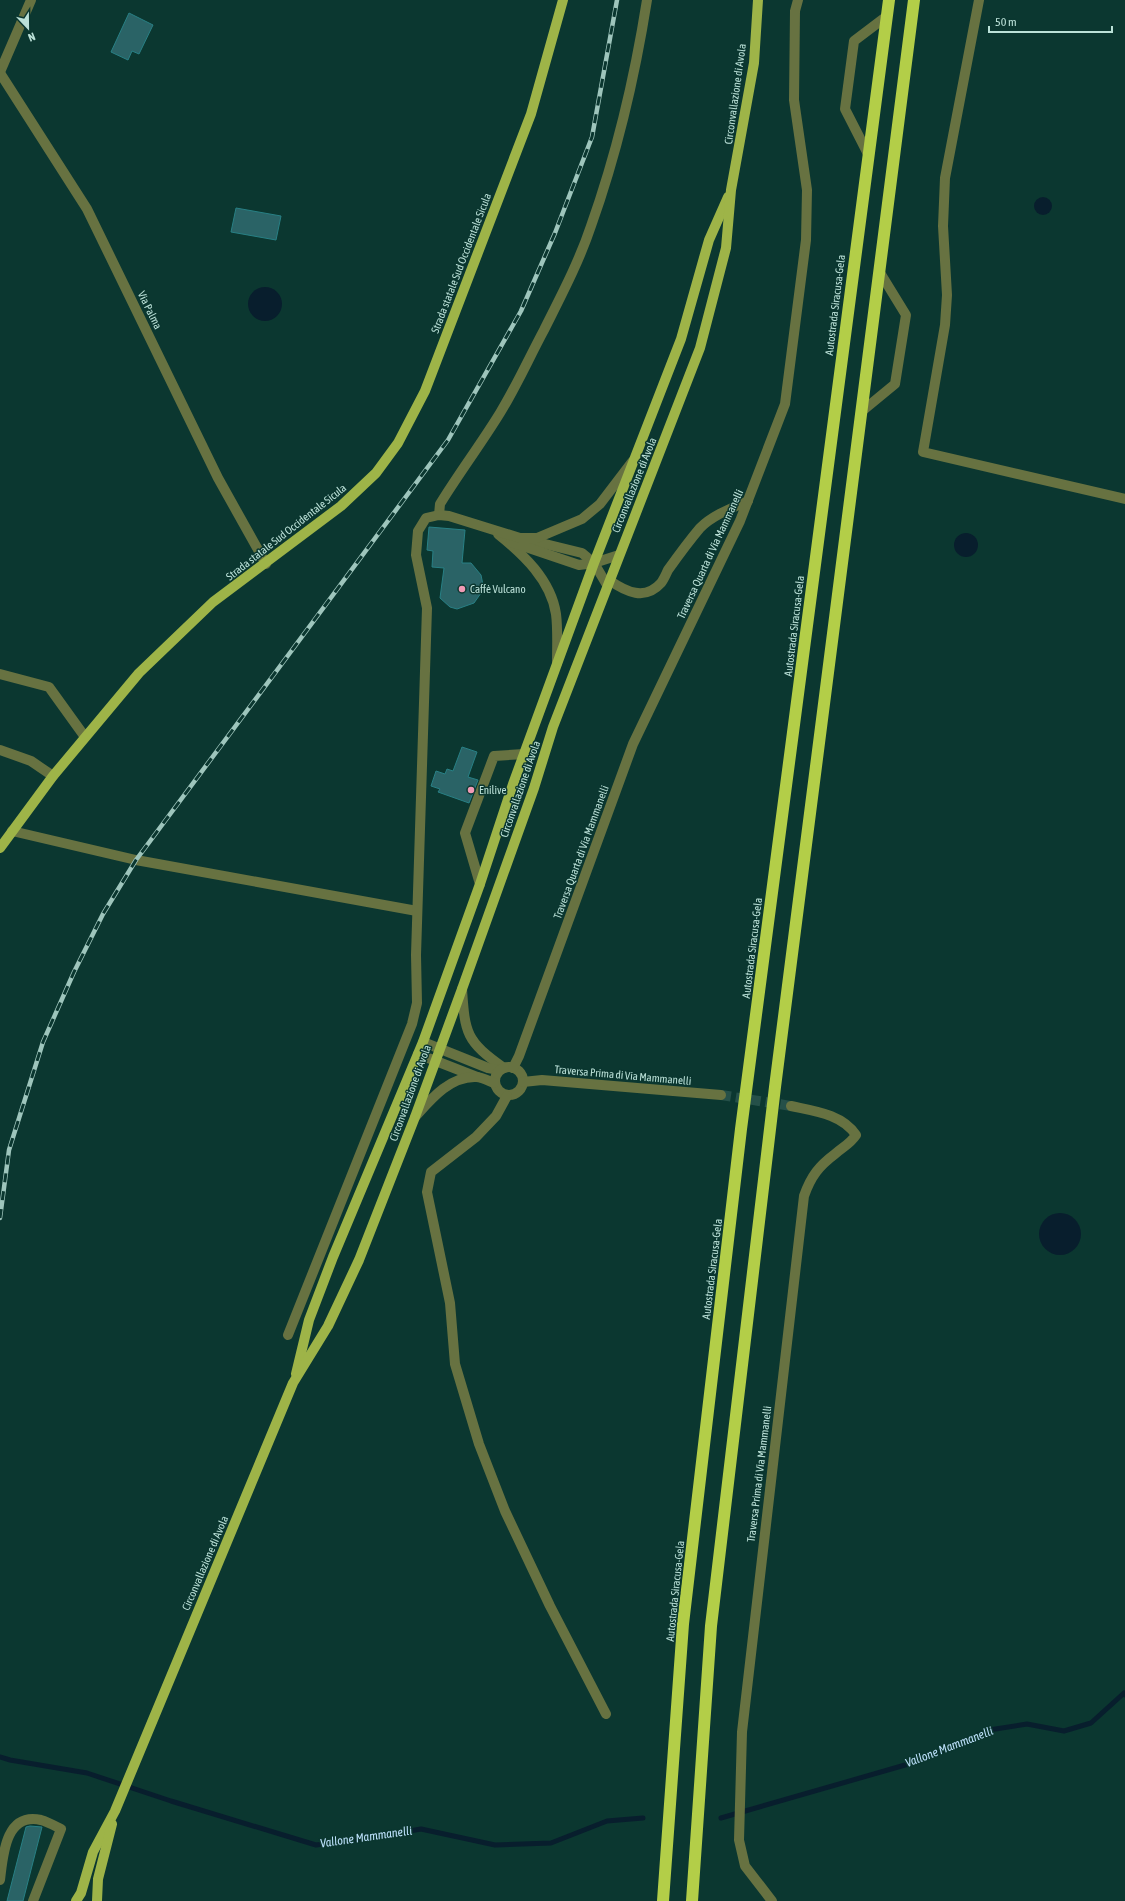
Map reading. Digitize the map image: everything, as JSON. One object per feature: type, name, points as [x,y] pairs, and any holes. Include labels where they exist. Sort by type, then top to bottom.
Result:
[{"type":"highway","name":"Autostrada Siracusa-Gela","points":[[663,1901],[684,1624],[739,1144],[889,0]]},
{"type":"highway","points":[[692,1901],[711,1626],[775,1087],[914,0]]},
{"type":"main road","name":"Strada statale Sud Occidentale Sicula","points":[[0,848],[53,776],[139,673],[213,602],[266,564],[341,506],[376,473],[398,443],[425,391],[531,114],[563,0]]},
{"type":"main road","name":"Circonvallazione di Avola","points":[[293,1383],[328,1326],[356,1267],[415,1117],[534,788],[553,727],[700,348],[726,248],[731,190],[754,63],[758,0]]},
{"type":"main road","name":"Circonvallazione di Avola","points":[[115,1811],[293,1383],[309,1320],[332,1257],[423,1042],[480,884],[524,754],[594,563],[681,338],[709,240],[731,190]]},
{"type":"main road","points":[[76,1901],[93,1852],[115,1811]]},
{"type":"main road","points":[[97,1901],[98,1879],[115,1811]]},
{"type":"street","points":[[0,73],[31,0]]},
{"type":"street","points":[[438,515],[440,504],[500,413],[566,286],[591,227],[606,180],[625,107],[642,35],[647,0]]},
{"type":"street","name":"Traversa Quarta di Via Mammanelli","points":[[505,1069],[519,1056],[633,744],[740,521],[785,404],[806,240],[807,190],[794,100],[795,10],[798,0]]},
{"type":"street","points":[[979,0],[945,178],[943,226],[947,295],[945,325],[923,452],[1125,499]]},
{"type":"street","points":[[868,154],[845,109],[854,41],[887,16]]},
{"type":"street","name":"Via Palma","points":[[0,73],[87,209],[218,478],[266,564]]},
{"type":"street","points":[[861,412],[895,384],[906,315],[879,271]]},
{"type":"street","points":[[520,538],[537,538],[582,519],[600,504],[634,459]]},
{"type":"street","points":[[288,1335],[412,1024],[417,1003],[417,911],[427,608],[416,555],[418,531],[426,518],[438,515],[449,516],[520,538],[582,553],[594,563],[608,582],[623,590],[636,593],[649,592],[661,583],[668,570],[701,527],[719,515],[748,500]]},
{"type":"street","points":[[495,531],[507,541],[536,571],[548,589],[552,600],[557,628],[557,665]]},
{"type":"street","points":[[507,541],[579,565],[594,563],[619,555]]},
{"type":"street","points":[[0,674],[49,687],[85,737]]},
{"type":"street","points":[[0,750],[30,761],[53,776]]},
{"type":"street","points":[[480,884],[465,833],[494,756],[524,754]]},
{"type":"street","points":[[12,831],[136,860],[417,911]]},
{"type":"street","points":[[462,989],[464,1023],[472,1041],[482,1053],[505,1069]]},
{"type":"street","points":[[423,1042],[488,1068],[505,1069],[521,1073],[523,1082],[522,1088],[513,1096],[507,1096],[498,1092],[494,1083],[494,1078],[505,1069]]},
{"type":"street","points":[[418,1054],[494,1083]]},
{"type":"street","points":[[415,1117],[434,1095],[445,1087],[457,1081],[477,1077]]},
{"type":"street","name":"Traversa Prima di Via Mammanelli","points":[[523,1082],[542,1080],[721,1095]]},
{"type":"street","points":[[507,1096],[496,1116],[476,1137],[430,1172],[427,1192],[450,1303],[455,1364],[479,1444],[505,1511],[550,1606],[606,1714]]},
{"type":"street","name":"Traversa Prima di Via Mammanelli","points":[[772,1901],[745,1866],[739,1840],[742,1732],[804,1196],[810,1179],[820,1167],[836,1153],[850,1144],[856,1135],[850,1127],[838,1119],[791,1106]]},
{"type":"street","points":[[0,1880],[5,1841],[14,1827],[26,1820],[40,1820],[61,1828],[33,1901]]},
{"type":"water","points":[[1043,197],[1049,200],[1052,206],[1049,212],[1043,215],[1037,212],[1034,206],[1037,200]]},
{"type":"water","points":[[262,287],[268,287],[272,288],[279,294],[282,304],[281,311],[275,318],[268,321],[262,321],[258,320],[251,314],[248,307],[248,301],[249,297],[255,290]]},
{"type":"water","points":[[966,533],[974,537],[978,545],[974,553],[966,557],[958,553],[954,545],[958,537]]},
{"type":"water","points":[[1056,1213],[1064,1213],[1072,1216],[1078,1222],[1081,1234],[1078,1246],[1072,1252],[1064,1255],[1056,1255],[1048,1252],[1042,1246],[1039,1238],[1039,1230],[1042,1222],[1048,1216]]},
{"type":"building","points":[[129,13],[153,25],[139,54],[132,51],[128,60],[111,52]]},
{"type":"building","points":[[236,208],[281,216],[276,240],[231,232]]},
{"type":"building","points":[[429,527],[465,530],[462,563],[471,563],[481,575],[483,585],[481,593],[474,603],[457,609],[450,607],[440,598],[444,568],[432,567],[433,551],[427,550]]},
{"type":"building","points":[[462,747],[477,752],[468,777],[478,780],[469,803],[438,792],[440,789],[431,786],[436,771],[445,774],[447,769],[453,771]]},
{"type":"building","points":[[26,1827],[42,1827],[23,1901],[7,1901]]},
{"type":"waterway","name":"Vallone Mammanelli","points":[[721,1818],[919,1761],[989,1730],[1027,1724],[1064,1731],[1091,1723],[1124,1693],[1125,1695]]},
{"type":"waterway","name":"Vallone Mammanelli","points":[[0,1757],[87,1773],[171,1801],[316,1845],[421,1829],[495,1845],[551,1843],[607,1821],[643,1818]]},
{"type":"tunnel","points":[[721,1095],[791,1106]]},
{"type":"railway","points":[[0,1218],[9,1150],[43,1042],[74,972],[103,914],[136,860],[448,440],[521,311],[555,233],[592,137],[617,0]]},
{"type":"place","name":"Caffè Vulcano","points":[[462,589]]},
{"type":"place","name":"Enilive","points":[[471,790]]}]
